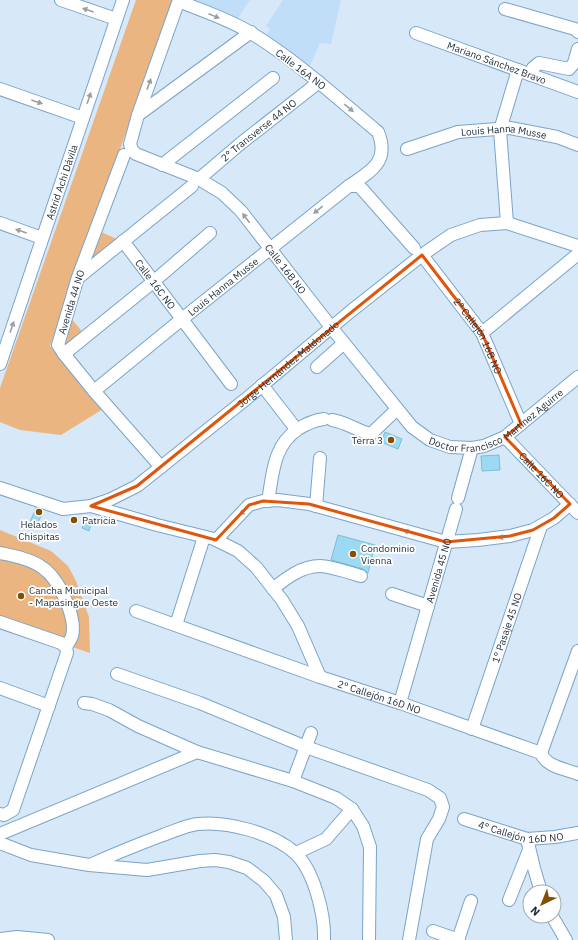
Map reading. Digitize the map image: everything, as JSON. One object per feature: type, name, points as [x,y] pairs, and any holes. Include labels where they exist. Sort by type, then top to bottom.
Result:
[{"type":"street","points":[[61,0],[116,19]]},
{"type":"street","name":"Astrid Achi Dávila","points":[[0,362],[123,0]]},
{"type":"street","name":"Calle 16A NO","points":[[179,0],[251,32],[319,82],[378,132],[382,143],[382,156],[372,170]]},
{"type":"street","name":"Avenida 44 NO","points":[[161,467],[94,391],[58,345],[78,277],[130,144],[138,115],[179,0]]},
{"type":"street","points":[[506,10],[575,29],[578,32]]},
{"type":"street","points":[[138,115],[251,32]]},
{"type":"street","name":"Mariano Sánchez Bravo","points":[[416,33],[578,92]]},
{"type":"street","points":[[531,75],[534,68],[539,63],[569,69],[574,63],[578,49]]},
{"type":"street","points":[[507,223],[500,130],[518,70]]},
{"type":"street","points":[[162,165],[273,78]]},
{"type":"street","name":"2° Transverse 44 NO","points":[[78,277],[240,144],[319,82]]},
{"type":"street","points":[[0,89],[83,118]]},
{"type":"street","name":"Louis Hanna Musse","points":[[407,149],[458,132],[500,130],[510,128],[557,137],[578,145]]},
{"type":"street","name":"Calle 16B NO","points":[[127,152],[136,154],[162,165],[222,194],[241,211],[331,327],[412,427]]},
{"type":"street","name":"Louis Hanna Musse","points":[[94,391],[349,186],[372,170]]},
{"type":"street","name":"2° Callejón 16B NO","points":[[349,186],[358,186],[361,188],[418,252],[482,333],[521,424]]},
{"type":"street","name":"Jorge Hernández Maldonado","points":[[0,488],[63,509],[91,506],[110,500],[137,486],[262,386],[418,252],[451,235],[480,225],[507,223],[578,246]]},
{"type":"street","points":[[0,224],[42,238]]},
{"type":"street","points":[[64,354],[153,282],[210,233]]},
{"type":"street","name":"Calle 16C NO","points":[[123,241],[232,384]]},
{"type":"street","points":[[482,333],[578,254]]},
{"type":"street","points":[[317,367],[344,342]]},
{"type":"street","name":"Doctor Francisco Martínez Aguirre","points":[[412,427],[430,440],[450,447],[472,448],[484,446],[505,437],[578,377]]},
{"type":"street","points":[[262,386],[293,425]]},
{"type":"street","points":[[268,501],[276,458],[288,437],[305,425],[328,420],[340,422],[354,427],[362,432],[371,434],[397,409]]},
{"type":"street","name":"Calle 16C NO","points":[[505,437],[574,509]]},
{"type":"street","points":[[216,540],[249,505],[256,502],[278,500],[316,506],[446,542],[472,448]]},
{"type":"street","points":[[316,506],[320,458]]},
{"type":"street","points":[[91,506],[216,540],[238,551],[256,567],[282,600],[298,626],[320,677]]},
{"type":"street","name":"Avenida 45 NO","points":[[400,703],[446,542],[510,536],[533,530],[574,509]]},
{"type":"street","name":"1° Pasaje 45 NO","points":[[472,729],[541,526]]},
{"type":"street","points":[[176,625],[204,537]]},
{"type":"street","points":[[0,553],[25,560],[44,568],[56,581],[73,622],[72,636],[66,647],[67,653],[13,810],[0,814]]},
{"type":"street","points":[[273,589],[293,574],[308,568],[321,566],[361,576]]},
{"type":"street","points":[[392,594],[428,606]]},
{"type":"street","name":"2° Callejón 16D NO","points":[[136,611],[320,677],[400,703],[542,753],[543,757],[549,763],[578,774]]},
{"type":"street","points":[[0,622],[61,643],[66,647]]},
{"type":"street","points":[[542,753],[578,651]]},
{"type":"street","points":[[117,674],[200,703],[306,747],[428,790],[440,798],[443,807],[439,819],[427,839],[409,940]]},
{"type":"street","points":[[0,688],[49,706]]},
{"type":"street","points":[[84,703],[109,710],[138,726],[197,752],[293,782],[336,798],[352,810],[363,826],[370,847],[369,940]]},
{"type":"street","points":[[293,782],[311,733]]},
{"type":"street","points":[[0,834],[197,752]]},
{"type":"street","points":[[296,853],[326,839],[352,810]]},
{"type":"street","name":"4° Callejón 16D NO","points":[[464,819],[528,844],[578,833]]},
{"type":"street","points":[[89,865],[183,827],[198,824],[248,829],[279,842],[296,853],[306,867],[319,899],[324,927],[324,940]]},
{"type":"street","points":[[0,843],[31,855],[89,865],[147,870],[215,860],[229,862],[247,868],[264,882],[276,895],[284,918],[286,940]]},
{"type":"street","points":[[528,844],[539,884]]},
{"type":"street","points":[[510,900],[528,844]]},
{"type":"street","points":[[433,931],[459,940],[471,901]]},
{"type":"street","points":[[555,924],[566,940]]},
{"type":"street","points":[[0,939],[17,937],[48,940]]},
{"type":"highlighted area","points":[[422,255],[482,333],[521,424],[505,437],[570,504],[554,518],[533,530],[510,536],[446,542],[309,504],[263,501],[249,505],[216,540],[91,506],[137,486]]},
{"type":"shaded area","points":[[136,0],[173,0],[50,346],[103,409],[61,435],[20,430],[0,422],[0,388]]},
{"type":"shaded area","points":[[191,0],[250,0],[236,21]]},
{"type":"shaded area","points":[[283,0],[341,0],[331,44],[320,43],[309,68],[266,36],[270,29],[266,26]]},
{"type":"shaded area","points":[[99,231],[119,240],[86,268]]},
{"type":"shaded area","points":[[69,316],[85,335],[65,351],[60,345]]},
{"type":"shaded area","points":[[0,530],[51,551],[68,566],[76,581],[89,617],[90,653],[0,622]]},
{"type":"building","name":"Terra 3","points":[[385,432],[402,439],[398,449],[381,442]]},
{"type":"building","points":[[499,455],[500,470],[482,471],[481,456]]},
{"type":"building","points":[[36,508],[43,511],[37,525],[30,522]]},
{"type":"building","points":[[85,518],[92,520],[89,531],[82,528]]},
{"type":"building","name":"Condominio Vienna","points":[[338,535],[375,545],[368,573],[363,569],[331,560]]},
{"type":"place","name":"Terra 3","points":[[391,440]]},
{"type":"place","name":"Helados Chispitas","points":[[39,512]]},
{"type":"place","name":"Patricia","points":[[74,520]]},
{"type":"place","name":"Condominio Vienna","points":[[353,554]]},
{"type":"place","name":"Cancha Municipal - Mapasingue Oeste","points":[[21,596]]}]
